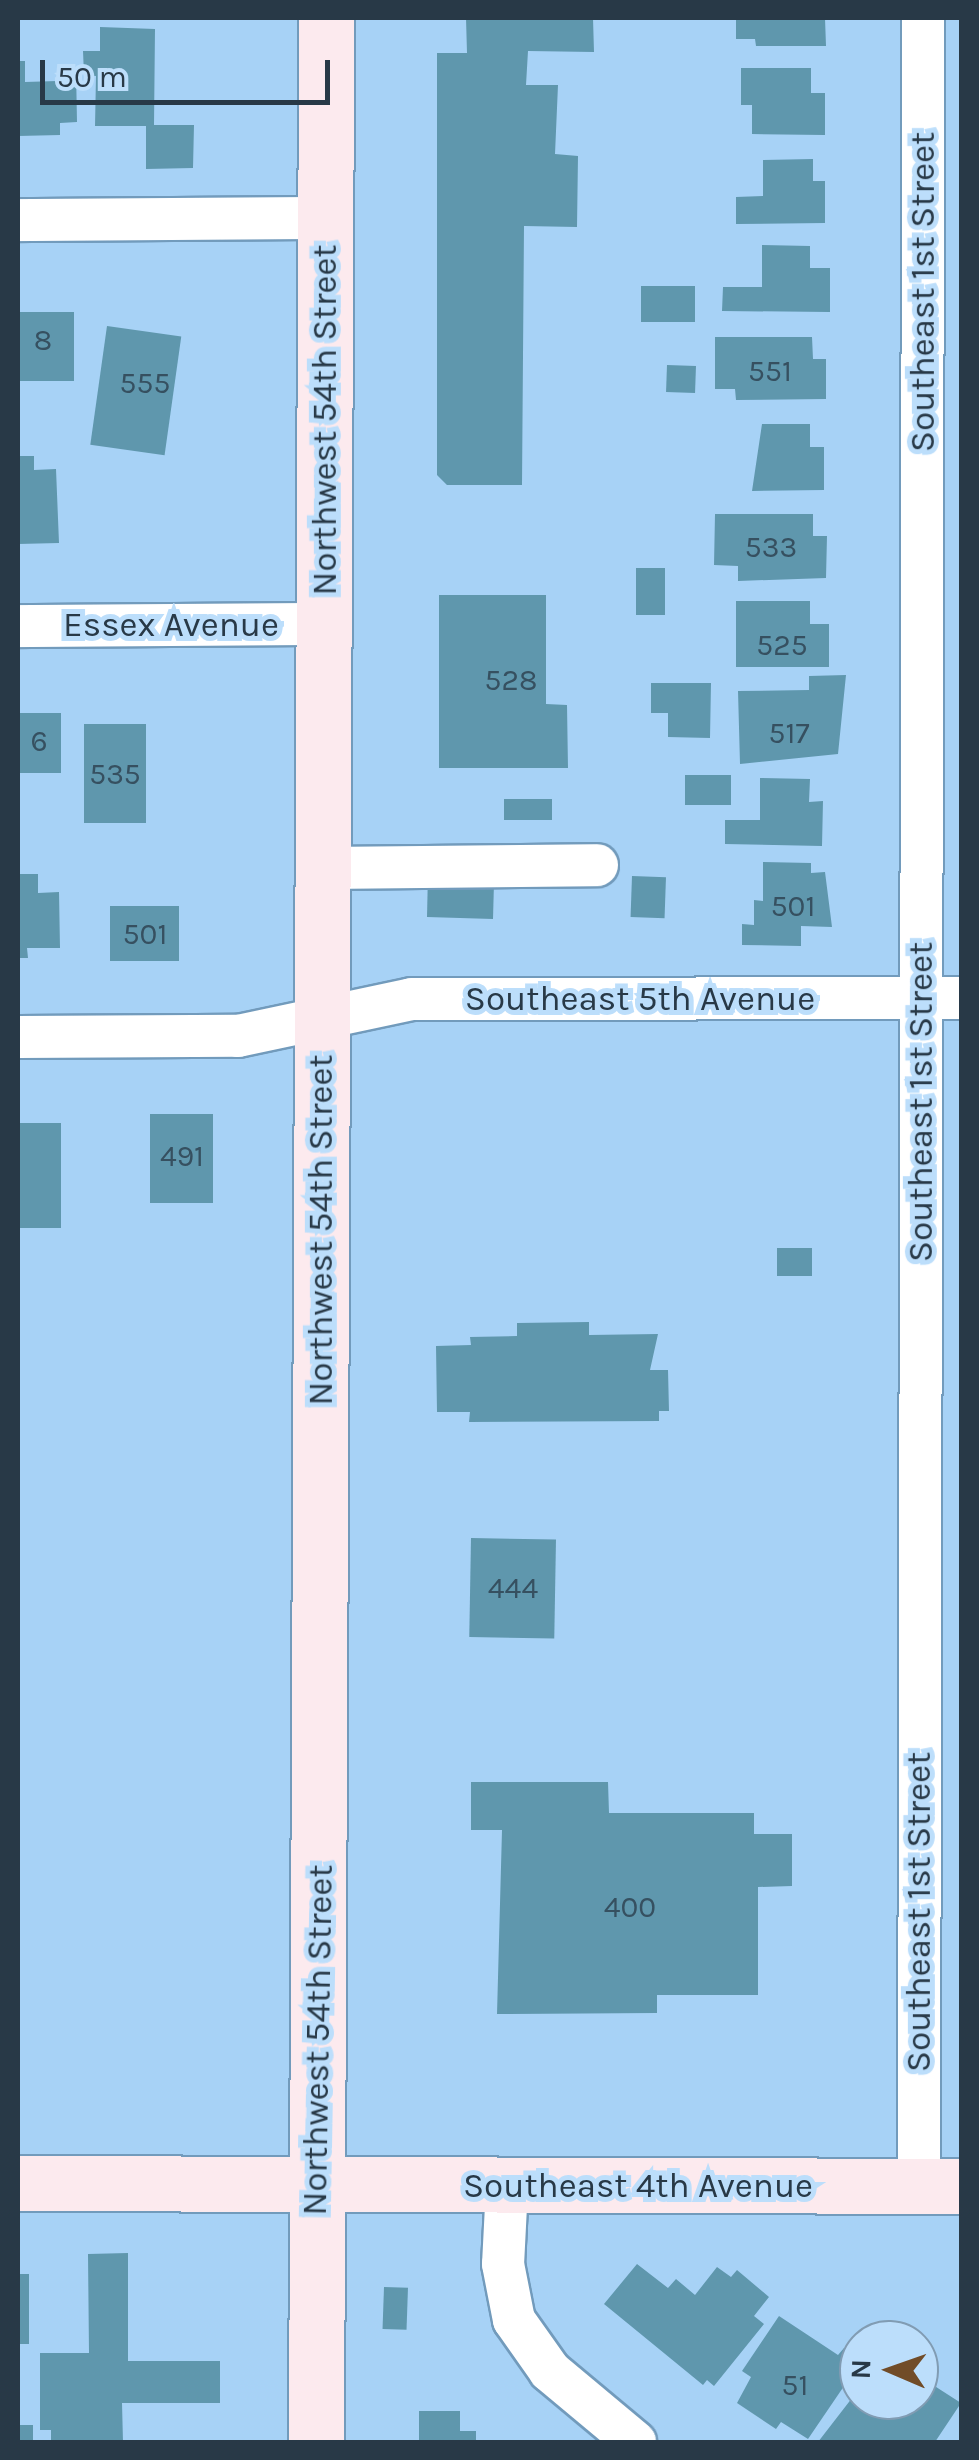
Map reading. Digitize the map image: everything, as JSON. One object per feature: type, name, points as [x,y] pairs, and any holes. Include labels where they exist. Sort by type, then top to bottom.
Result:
[{"type":"main road","name":"Northwest 54th Street","points":[[316,2442],[314,2186],[322,1808],[326,18]]},
{"type":"main road","name":"Southeast 4th Avenue","points":[[18,2183],[941,2187]]},
{"type":"street","name":"Southeast 1st Street","points":[[924,18],[941,998],[941,2187]]},
{"type":"street","points":[[18,220],[326,218]]},
{"type":"street","name":"Essex Avenue","points":[[18,626],[324,624]]},
{"type":"street","points":[[322,868],[596,865]]},
{"type":"street","name":"Southeast 5th Avenue","points":[[18,1037],[238,1036],[321,1022],[412,999],[941,998]]},
{"type":"street","points":[[508,2186],[504,2264],[514,2320],[550,2371],[635,2442]]},
{"type":"building","points":[[466,18],[593,18],[594,52],[528,51],[526,85],[558,85],[555,154],[578,156],[577,227],[524,226],[522,485],[447,485],[437,475],[437,53],[467,53]]},
{"type":"building","points":[[736,18],[825,18],[826,46],[756,46],[755,39],[736,39]]},
{"type":"building","points":[[100,27],[155,29],[154,125],[194,125],[193,168],[146,169],[146,126],[95,126],[96,76],[84,75],[83,51],[100,51]]},
{"type":"building","points":[[18,61],[25,61],[25,82],[57,81],[57,69],[76,69],[77,122],[60,123],[60,135],[18,136]]},
{"type":"building","points":[[741,68],[811,68],[811,93],[825,93],[825,135],[752,134],[752,105],[741,105]]},
{"type":"building","points":[[813,159],[813,181],[825,181],[825,223],[736,224],[736,197],[763,196],[763,160]]},
{"type":"building","points":[[762,245],[810,246],[810,268],[830,268],[830,312],[722,311],[723,287],[762,287]]},
{"type":"building","points":[[641,286],[695,286],[695,322],[641,322]]},
{"type":"building","points":[[18,312],[74,312],[74,381],[18,381]]},
{"type":"building","points":[[107,326],[181,336],[165,455],[90,445]]},
{"type":"building","points":[[715,337],[812,337],[813,359],[826,359],[826,399],[736,400],[735,389],[715,389]]},
{"type":"building","points":[[667,365],[696,366],[695,393],[666,392]]},
{"type":"building","points":[[762,424],[810,424],[810,447],[824,447],[824,490],[752,491]]},
{"type":"building","points":[[18,456],[34,456],[34,470],[56,469],[59,543],[18,544]]},
{"type":"building","points":[[715,514],[813,514],[813,536],[827,536],[826,578],[738,581],[738,566],[714,565]]},
{"type":"building","points":[[636,568],[665,568],[665,615],[636,615]]},
{"type":"building","points":[[439,595],[546,595],[546,704],[567,705],[568,768],[439,768]]},
{"type":"building","points":[[736,601],[810,601],[810,624],[829,624],[829,667],[736,667]]},
{"type":"building","points":[[846,675],[838,754],[740,764],[738,691],[809,690],[809,676]]},
{"type":"building","points":[[651,683],[711,683],[710,738],[668,737],[668,713],[651,713]]},
{"type":"building","points":[[18,713],[61,713],[61,773],[18,773]]},
{"type":"building","points":[[84,724],[146,724],[146,823],[84,823]]},
{"type":"building","points":[[685,775],[731,775],[731,805],[685,805]]},
{"type":"building","points":[[760,778],[810,779],[809,802],[823,801],[822,846],[725,844],[725,820],[760,820]]},
{"type":"building","points":[[504,799],[552,799],[552,820],[504,820]]},
{"type":"building","points":[[763,862],[811,863],[811,873],[825,872],[832,927],[801,926],[801,946],[742,945],[742,924],[754,925],[754,900],[763,901]]},
{"type":"building","points":[[428,873],[494,882],[493,919],[427,917]]},
{"type":"building","points":[[18,874],[38,874],[38,893],[59,892],[60,948],[27,948],[28,958],[18,958]]},
{"type":"building","points":[[632,876],[666,877],[665,918],[631,917]]},
{"type":"building","points":[[110,906],[179,906],[179,961],[110,961]]},
{"type":"building","points":[[150,1114],[213,1114],[213,1203],[150,1203]]},
{"type":"building","points":[[18,1123],[61,1123],[61,1228],[18,1228]]},
{"type":"building","points":[[777,1248],[812,1248],[812,1276],[777,1276]]},
{"type":"building","points":[[589,1322],[589,1335],[658,1334],[650,1370],[668,1370],[669,1411],[659,1411],[659,1421],[469,1422],[470,1412],[437,1412],[436,1346],[471,1345],[470,1337],[517,1336],[517,1323]]},
{"type":"building","points":[[471,1538],[556,1539],[554,1638],[469,1637]]},
{"type":"building","points":[[471,1782],[608,1782],[609,1813],[754,1813],[754,1834],[792,1834],[792,1886],[758,1887],[758,1995],[657,1995],[657,2013],[497,2014],[502,1830],[471,1830]]},
{"type":"building","points":[[128,2253],[128,2361],[220,2361],[220,2403],[122,2403],[123,2442],[51,2442],[51,2430],[40,2430],[40,2353],[89,2353],[88,2254]]},
{"type":"building","points":[[637,2264],[668,2288],[676,2279],[695,2295],[717,2267],[731,2277],[737,2270],[769,2297],[754,2316],[764,2324],[714,2386],[707,2380],[703,2385],[604,2304]]},
{"type":"building","points":[[18,2274],[29,2274],[29,2344],[18,2344]]},
{"type":"building","points":[[384,2287],[408,2288],[407,2330],[383,2329]]},
{"type":"building","points":[[779,2316],[839,2354],[839,2393],[808,2439],[781,2422],[776,2429],[737,2403],[751,2377],[742,2371]]},
{"type":"building","points":[[939,2389],[961,2403],[935,2442],[818,2442],[839,2415],[839,2420],[939,2420]]},
{"type":"building","points":[[419,2411],[460,2411],[460,2431],[476,2431],[476,2442],[419,2442]]},
{"type":"building","points":[[18,2425],[33,2425],[33,2442],[18,2442]]}]
